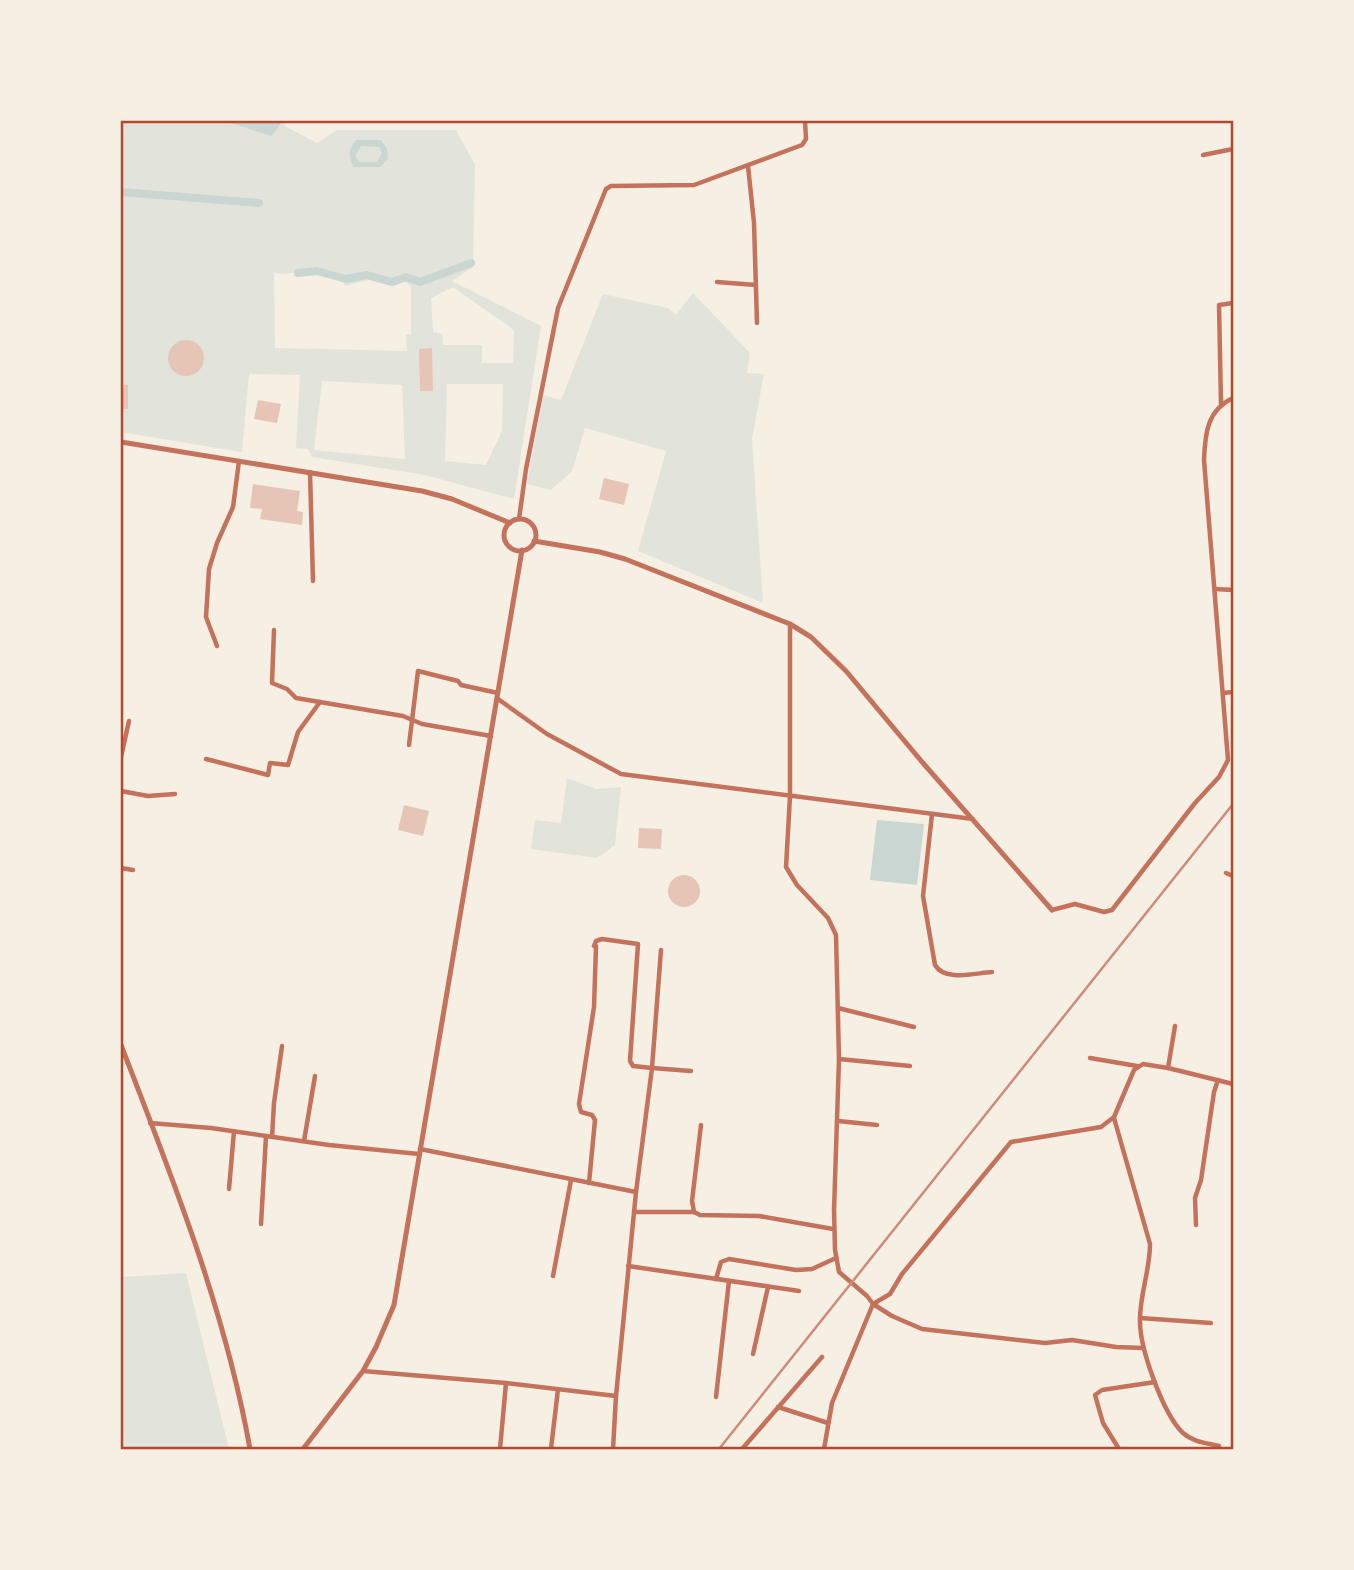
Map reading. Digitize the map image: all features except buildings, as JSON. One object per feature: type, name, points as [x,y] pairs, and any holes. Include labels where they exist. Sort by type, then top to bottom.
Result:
[{"type":"street","points":[[519,519],[526,469],[558,308],[606,189],[611,186],[694,185],[802,145],[806,139],[805,121]]},
{"type":"street","points":[[1203,155],[1233,149]]},
{"type":"street","points":[[748,166],[757,323]]},
{"type":"street","points":[[718,282],[756,285]]},
{"type":"street","points":[[1221,404],[1219,305],[1233,303]]},
{"type":"street","points":[[534,541],[625,559],[790,624],[811,637],[846,671],[1052,910],[1075,904],[1104,912],[1112,909],[1230,760],[1205,453],[1207,428],[1213,415],[1221,404],[1233,398]]},
{"type":"street","points":[[121,442],[435,494],[510,523]]},
{"type":"street","points":[[217,646],[206,617],[209,569],[216,543],[233,507],[239,461]]},
{"type":"street","points":[[310,472],[313,581]]},
{"type":"street","points":[[519,519],[533,526],[536,536],[534,541],[522,550],[513,549],[506,541],[505,531],[510,523],[519,519]]},
{"type":"street","points":[[303,1449],[363,1371],[394,1305],[522,550]]},
{"type":"street","points":[[1215,589],[1233,590]]},
{"type":"street","points":[[790,624],[790,796],[786,867],[797,885],[832,925],[837,945],[839,1059],[834,1229],[839,1272],[873,1304],[922,1329],[1045,1343],[1072,1340],[1143,1348]]},
{"type":"street","points":[[274,630],[272,683],[287,689],[296,698],[412,719],[422,724],[491,737]]},
{"type":"street","points":[[409,745],[418,671],[458,681],[461,685],[498,696],[547,734],[621,774],[973,819]]},
{"type":"street","points":[[1223,693],[1233,692]]},
{"type":"street","points":[[206,760],[268,775],[270,763],[288,765],[298,732],[320,701]]},
{"type":"street","points":[[121,757],[129,721]]},
{"type":"street","points":[[121,791],[148,796],[175,794]]},
{"type":"street","points":[[932,814],[923,896],[935,965],[940,972],[948,975],[992,972]]},
{"type":"street","points":[[121,868],[133,870]]},
{"type":"street","points":[[1226,873],[1233,876]]},
{"type":"street","points":[[589,1183],[595,1120],[592,1115],[581,1112],[579,1104],[594,1007],[596,941],[602,939],[638,944],[630,1061],[633,1066],[691,1071]]},
{"type":"street","points":[[612,1449],[628,1266],[652,1068],[661,950]]},
{"type":"street","points":[[838,1008],[914,1027]]},
{"type":"street","points":[[1168,1068],[1175,1026]]},
{"type":"street","points":[[121,1045],[173,1180],[220,1321],[250,1449]]},
{"type":"street","points":[[261,1223],[269,1136],[282,1046]]},
{"type":"street","points":[[1090,1058],[1137,1066],[1151,1064],[1233,1084]]},
{"type":"street","points":[[839,1059],[910,1066]]},
{"type":"street","points":[[824,1449],[832,1403],[873,1304],[890,1294],[902,1273],[1011,1142],[1101,1127],[1114,1117],[1137,1066]]},
{"type":"street","points":[[304,1141],[315,1076]]},
{"type":"street","points":[[1196,1225],[1195,1198],[1218,1080]]},
{"type":"street","points":[[1114,1117],[1150,1244],[1140,1318],[1143,1348],[1155,1382],[1181,1431],[1196,1441],[1219,1446]]},
{"type":"street","points":[[838,1121],[877,1125]]},
{"type":"street","points":[[150,1122],[420,1152],[636,1192]]},
{"type":"street","points":[[694,1212],[692,1201],[701,1125]]},
{"type":"street","points":[[229,1189],[234,1131]]},
{"type":"street","points":[[553,1276],[571,1180]]},
{"type":"street","points":[[634,1212],[759,1216],[834,1229]]},
{"type":"street","points":[[716,1279],[721,1262],[729,1259],[812,1269],[836,1258]]},
{"type":"street","points":[[628,1266],[799,1292]]},
{"type":"street","points":[[716,1397],[729,1281]]},
{"type":"street","points":[[753,1354],[768,1287]]},
{"type":"street","points":[[1140,1318],[1211,1323]]},
{"type":"street","points":[[742,1449],[822,1357]]},
{"type":"street","points":[[363,1371],[617,1396]]},
{"type":"street","points":[[1119,1449],[1103,1423],[1095,1395],[1102,1390],[1155,1382]]},
{"type":"street","points":[[500,1449],[506,1383]]},
{"type":"street","points":[[551,1449],[558,1389]]},
{"type":"street","points":[[778,1407],[828,1423]]},
{"type":"shaded area","points":[[121,121],[285,121],[285,126],[317,143],[337,130],[456,130],[475,165],[473,267],[452,281],[541,326],[514,499],[425,475],[312,457],[308,449],[296,448],[300,375],[249,374],[242,452],[121,432]],"holes":[[[313,269],[339,274],[345,286],[369,280],[392,286],[406,282],[411,286],[411,334],[406,335],[407,351],[275,348],[274,273],[285,274]],[[453,287],[514,330],[513,363],[482,363],[482,345],[443,345],[442,334],[433,332],[431,298]],[[322,381],[402,385],[405,459],[314,450]],[[447,384],[503,384],[502,431],[486,465],[445,461]]]},
{"type":"shaded area","points":[[225,121],[280,121],[280,125],[271,136]]},
{"type":"shaded area","points":[[356,140],[381,140],[387,149],[388,159],[380,167],[353,167],[350,153]],"holes":[[[361,146],[379,147],[382,153],[377,162],[360,162],[355,156]]]},
{"type":"shaded area","points":[[693,293],[750,353],[747,373],[764,374],[752,439],[763,603],[638,551],[666,451],[585,428],[572,471],[551,490],[527,484],[543,395],[561,400],[603,294],[668,308],[676,315]]},
{"type":"shaded area","points":[[567,778],[597,789],[621,787],[615,845],[597,858],[531,849],[535,820],[561,823]]},
{"type":"shaded area","points":[[877,820],[924,824],[917,885],[870,880]]},
{"type":"shaded area","points":[[186,1273],[229,1449],[121,1449],[121,1277]]},
{"type":"waterway","points":[[121,192],[259,203]]},
{"type":"waterway","points":[[298,273],[317,271],[346,279],[367,275],[392,282],[406,277],[420,282],[471,263]]},
{"type":"railway","points":[[719,1449],[1233,804]]}]
